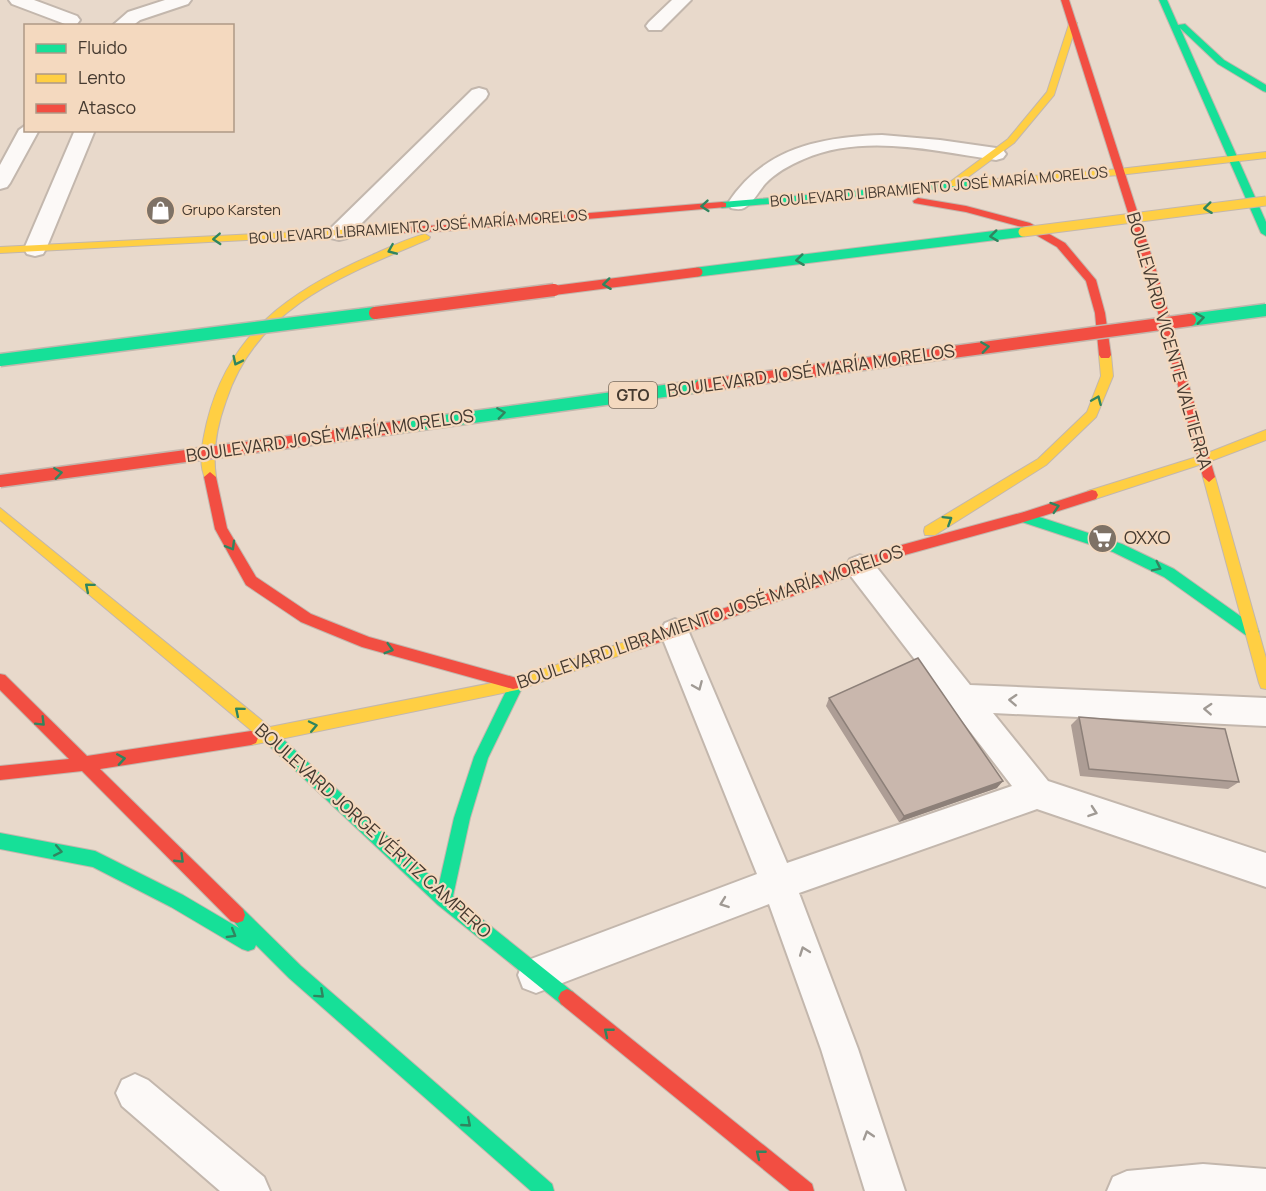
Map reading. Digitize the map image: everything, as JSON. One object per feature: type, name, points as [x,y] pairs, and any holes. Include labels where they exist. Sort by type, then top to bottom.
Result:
[{"type":"main road","name":"BOULEVARD VICENTE VALTIERRA","points":[[1065,0],[1153,276],[1266,683]]},
{"type":"main road","points":[[1165,5],[1203,49],[1231,71],[1266,89]]},
{"type":"main road","points":[[1165,5],[1235,158],[1266,233]]},
{"type":"main road","points":[[949,186],[1011,141],[1051,93],[1073,23]]},
{"type":"main road","name":"BOULEVARD LIBRAMIENTO JOSÉ MARÍA MORELOS","points":[[0,250],[446,228],[1119,172],[1266,155]]},
{"type":"main road","points":[[860,192],[966,208],[1026,225],[1061,245],[1091,280],[1100,313],[1107,376],[1092,414],[1042,462],[898,551]]},
{"type":"main road","points":[[0,360],[1266,201]]},
{"type":"main road","points":[[444,899],[462,818],[481,758],[517,684],[367,642],[306,618],[251,581],[221,529],[206,456],[220,394],[243,348],[286,304],[343,271],[446,228]]},
{"type":"main road","name":"BOULEVARD JOSÉ MARÍA MORELOS","points":[[0,481],[1266,310]]},
{"type":"main road","name":"BOULEVARD LIBRAMIENTO JOSÉ MARÍA MORELOS","points":[[0,773],[84,765],[269,735],[517,684],[675,632],[860,567],[898,551],[1023,517],[1204,459],[1266,435]]},
{"type":"main road","name":"BOULEVARD JORGE VÉRTIZ CAMPERO","points":[[0,513],[269,735],[444,899],[805,1191]]},
{"type":"main road","points":[[1023,517],[1117,548],[1169,573],[1213,602],[1252,632]]},
{"type":"main road","points":[[0,680],[296,972],[545,1191]]},
{"type":"main road","points":[[0,841],[95,859],[177,901],[296,972]]},
{"type":"lane","points":[[18,0],[71,20]]},
{"type":"lane","points":[[123,24],[134,16],[182,0]]},
{"type":"lane","points":[[169,21],[193,0]]},
{"type":"lane","points":[[655,26],[682,0]]},
{"type":"lane","points":[[339,233],[478,94]]},
{"type":"lane","points":[[0,183],[28,132]]},
{"type":"lane","points":[[35,249],[84,132]]},
{"type":"lane","points":[[738,203],[770,168],[795,155],[831,144],[874,140],[901,141],[996,154]]},
{"type":"lane","points":[[860,567],[1037,793],[1266,870]]},
{"type":"lane","points":[[675,632],[779,883],[845,1062],[885,1191]]},
{"type":"lane","points":[[963,698],[1266,712]]},
{"type":"lane","points":[[536,975],[779,883],[1037,793]]},
{"type":"lane","points":[[135,1093],[250,1191]]},
{"type":"lane","points":[[1127,1191],[1203,1184],[1266,1189]]},
{"type":"building","points":[[918,658],[1003,781],[904,816],[829,698]]},
{"type":"building","points":[[1079,717],[1225,729],[1239,782],[1089,769]]},
{"type":"traffic: fast","points":[[1163,0],[1266,233]]},
{"type":"traffic: fast","points":[[1182,26],[1221,62],[1266,89]]},
{"type":"traffic: fast","points":[[722,205],[971,184]]},
{"type":"traffic: fast","points":[[698,272],[1023,232]]},
{"type":"traffic: fast","points":[[1190,320],[1266,310]]},
{"type":"traffic: fast","points":[[0,360],[375,313]]},
{"type":"traffic: fast","points":[[400,427],[701,386]]},
{"type":"traffic: fast","points":[[1024,517],[1117,548],[1169,573],[1252,632]]},
{"type":"traffic: fast","points":[[444,899],[462,818],[481,757],[517,684]]},
{"type":"traffic: fast","points":[[266,733],[444,899],[567,998]]},
{"type":"traffic: fast","points":[[0,841],[95,859],[177,901],[248,943]]},
{"type":"traffic: fast","points":[[237,915],[295,972],[545,1191]]},
{"type":"traffic: slow","points":[[953,184],[1011,141],[1051,93],[1073,23]]},
{"type":"traffic: slow","points":[[971,184],[1119,172],[1266,155]]},
{"type":"traffic: slow","points":[[1023,232],[1266,201]]},
{"type":"traffic: slow","points":[[0,250],[356,232]]},
{"type":"traffic: slow","points":[[210,477],[209,439],[227,378],[246,347],[268,321],[295,300],[325,282],[425,237]]},
{"type":"traffic: slow","points":[[930,531],[1042,462],[1092,414],[1107,376],[1105,355]]},
{"type":"traffic: slow","points":[[1092,495],[1204,459],[1266,435]]},
{"type":"traffic: slow","points":[[1209,477],[1266,683]]},
{"type":"traffic: slow","points":[[0,513],[266,733]]},
{"type":"traffic: slow","points":[[251,738],[517,684],[640,643]]},
{"type":"traffic: jam","points":[[1065,0],[1153,276],[1209,477]]},
{"type":"traffic: jam","points":[[918,201],[966,209],[1026,225],[1061,245],[1091,280],[1100,313],[1105,355]]},
{"type":"traffic: jam","points":[[356,232],[446,228],[722,205]]},
{"type":"traffic: jam","points":[[375,313],[698,272]]},
{"type":"traffic: jam","points":[[701,386],[1190,320]]},
{"type":"traffic: jam","points":[[0,481],[400,427]]},
{"type":"traffic: jam","points":[[210,477],[221,529],[251,581],[306,618],[367,643],[513,683]]},
{"type":"traffic: jam","points":[[640,643],[860,567],[898,551],[1024,517],[1092,495]]},
{"type":"traffic: jam","points":[[0,680],[237,915]]},
{"type":"traffic: jam","points":[[0,773],[84,764],[251,738]]},
{"type":"traffic: jam","points":[[567,998],[805,1191]]},
{"type":"place","name":"Grupo Karsten","points":[[161,210]]},
{"type":"place","name":"OXXO","points":[[1103,538]]}]
